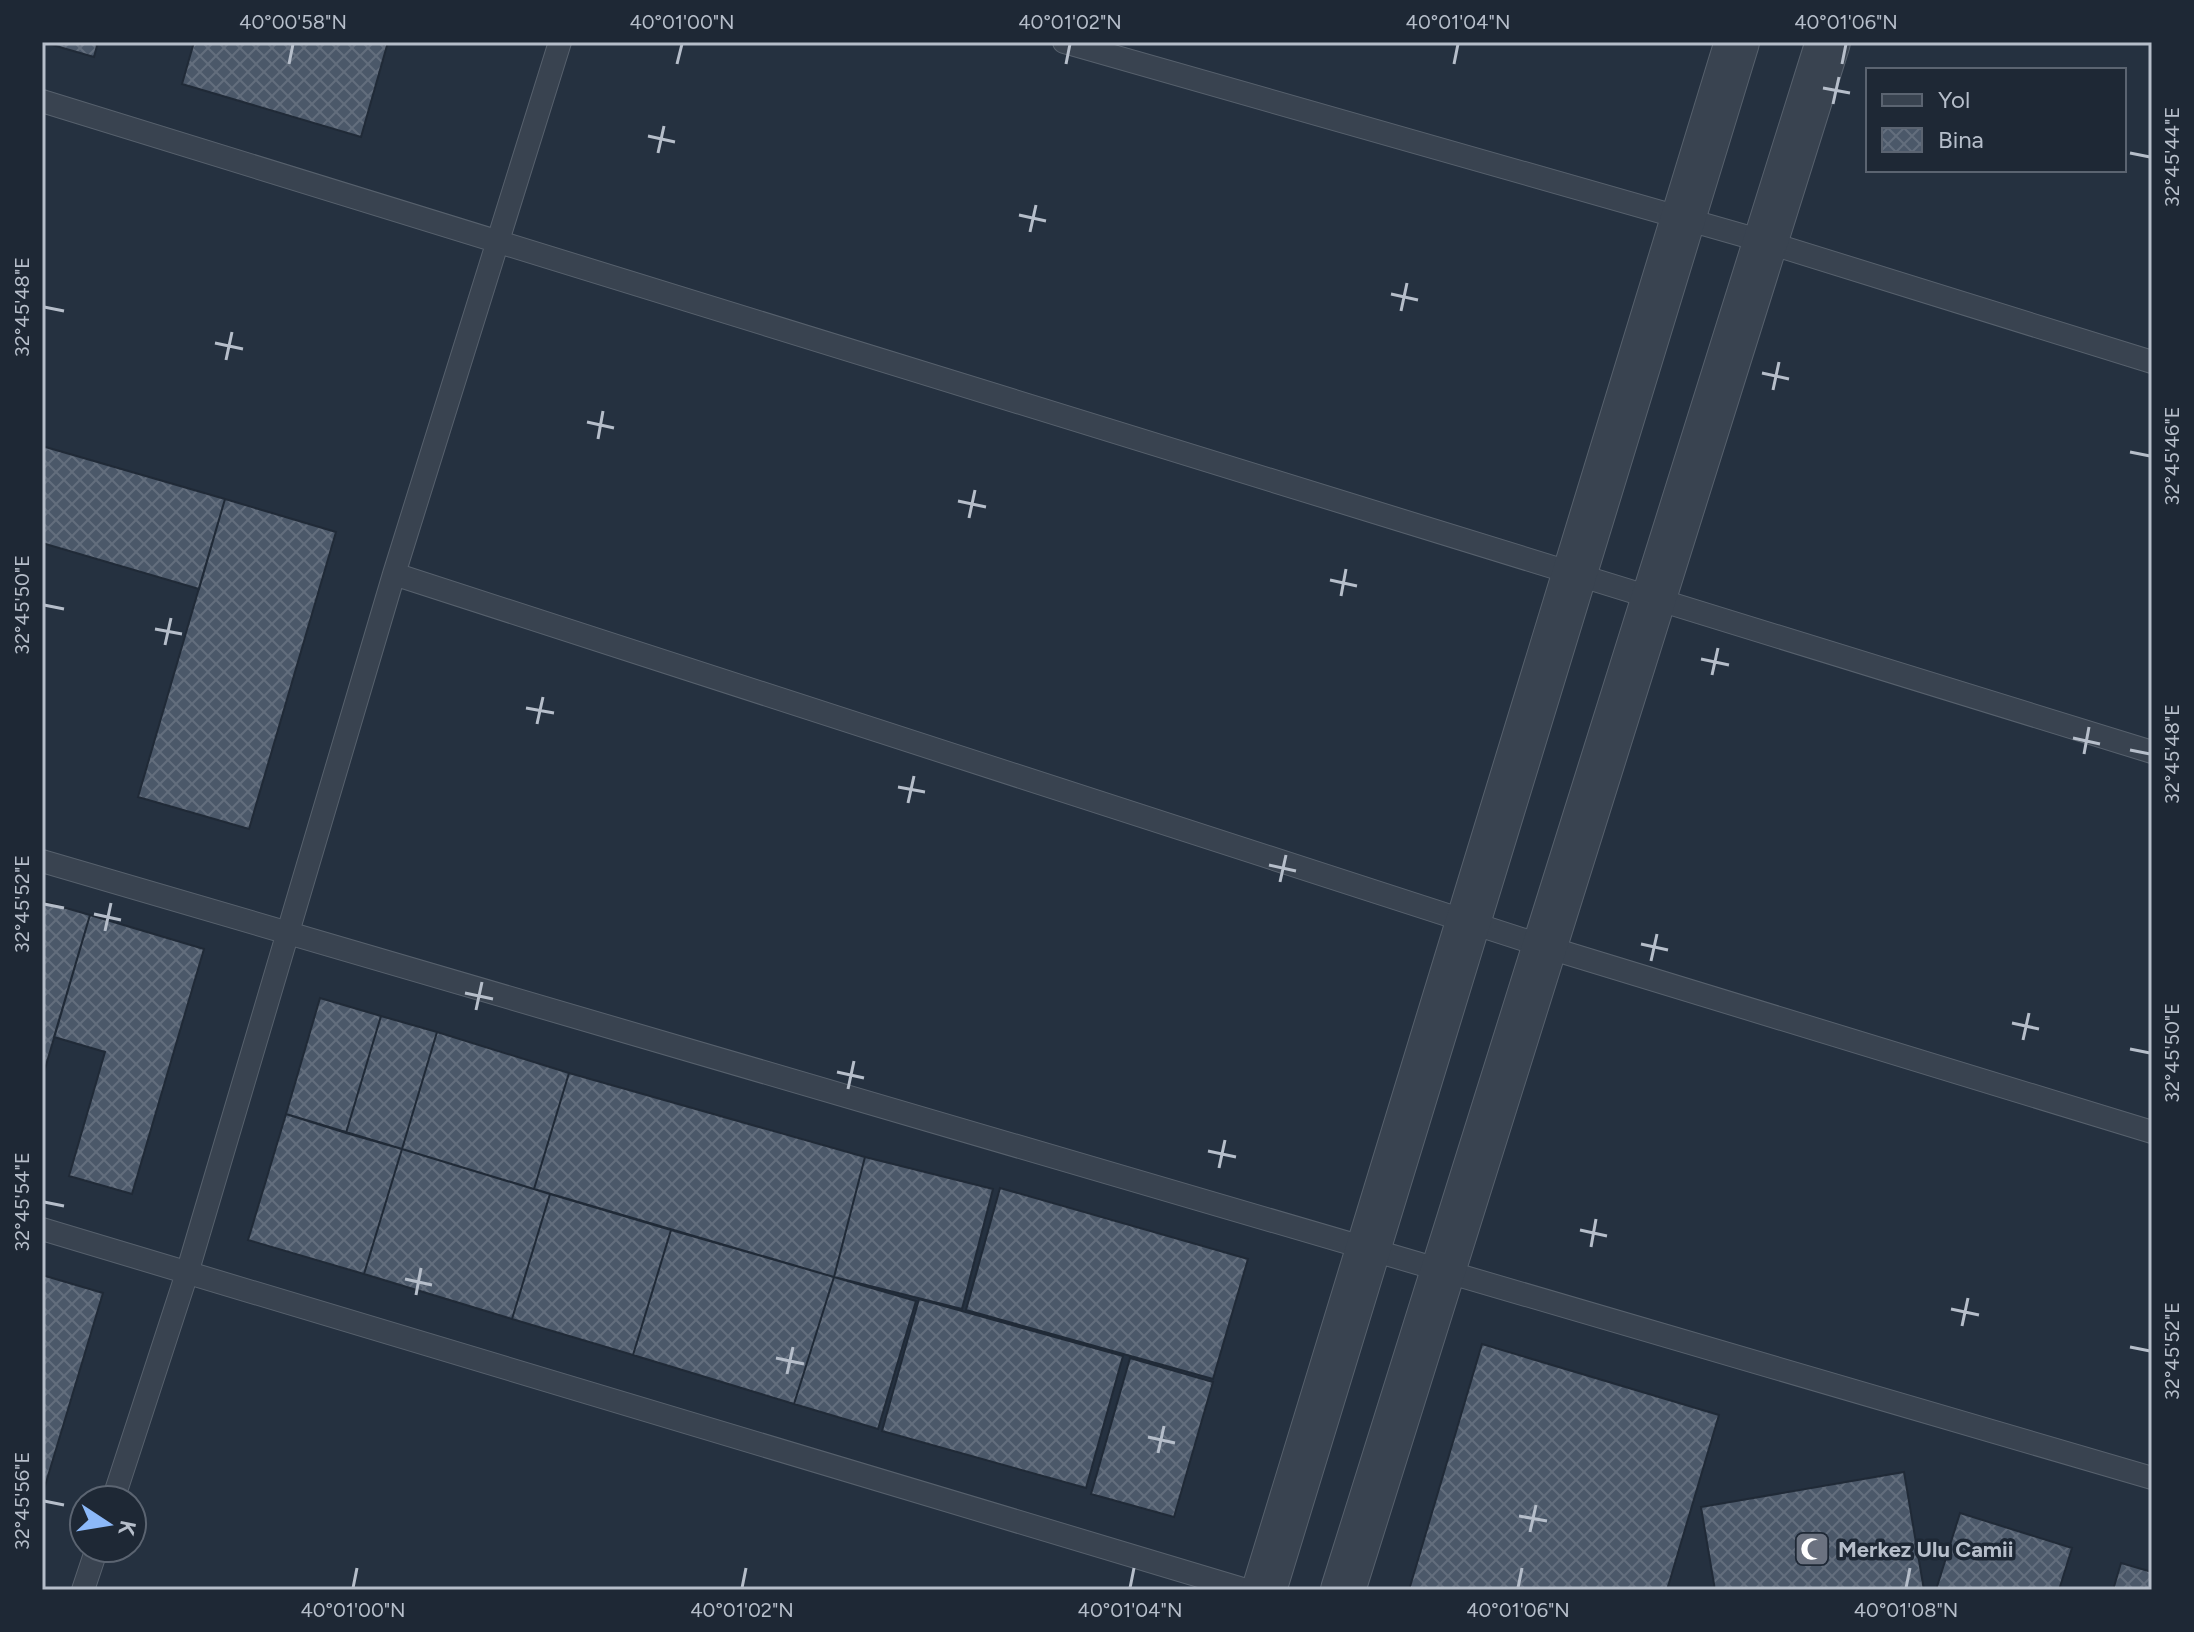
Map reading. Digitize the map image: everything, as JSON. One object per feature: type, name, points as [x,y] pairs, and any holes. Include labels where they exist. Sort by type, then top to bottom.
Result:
[{"type":"street","points":[[1264,1590],[1737,42]]},
{"type":"street","points":[[1343,1590],[1828,42]]},
{"type":"lane","points":[[118,1484],[188,1270],[394,574],[560,42]]},
{"type":"lane","points":[[1064,42],[1766,242],[2152,362]]},
{"type":"lane","points":[[42,101],[2152,752]]},
{"type":"lane","points":[[394,574],[1543,946],[2152,1132]]},
{"type":"lane","points":[[42,861],[1442,1273],[2152,1478]]},
{"type":"lane","points":[[42,1229],[188,1270],[1246,1590]]},
{"type":"lane","points":[[83,1590],[92,1564]]},
{"type":"building","points":[[42,42],[98,42],[94,57]]},
{"type":"building","points":[[194,42],[388,42],[361,137],[182,84]]},
{"type":"building","points":[[42,446],[225,499],[199,589],[42,543]]},
{"type":"building","points":[[225,499],[336,532],[249,829],[138,797]]},
{"type":"building","points":[[42,901],[90,915],[42,1079]]},
{"type":"building","points":[[90,915],[204,949],[132,1194],[69,1176],[105,1052],[54,1037]]},
{"type":"building","points":[[320,998],[381,1016],[346,1133],[286,1114]]},
{"type":"building","points":[[381,1016],[437,1032],[402,1149],[346,1133]]},
{"type":"building","points":[[437,1032],[569,1073],[534,1189],[402,1149]]},
{"type":"building","points":[[569,1073],[865,1157],[834,1277],[534,1189]]},
{"type":"building","points":[[286,1114],[402,1149],[364,1274],[248,1240]]},
{"type":"building","points":[[402,1149],[550,1194],[512,1319],[364,1274]]},
{"type":"building","points":[[865,1157],[993,1189],[962,1309],[834,1277]]},
{"type":"building","points":[[1000,1188],[1248,1259],[1213,1379],[966,1310]]},
{"type":"building","points":[[550,1194],[671,1230],[633,1355],[512,1319]]},
{"type":"building","points":[[671,1230],[834,1277],[794,1404],[633,1355]]},
{"type":"building","points":[[42,1275],[103,1293],[42,1496]]},
{"type":"building","points":[[834,1277],[916,1301],[878,1429],[794,1404]]},
{"type":"building","points":[[919,1299],[1123,1356],[1086,1488],[882,1431]]},
{"type":"building","points":[[1482,1344],[1719,1415],[1667,1590],[1409,1590]]},
{"type":"building","points":[[1130,1358],[1213,1382],[1174,1517],[1091,1494]]},
{"type":"building","name":"Merkez Ulu Camii","points":[[1904,1472],[1924,1590],[1715,1590],[1701,1507]]},
{"type":"building","points":[[1960,1513],[2072,1548],[2059,1590],[1936,1590]]},
{"type":"building","points":[[2121,1563],[2152,1572],[2152,1590],[2113,1590]]},
{"type":"place","name":"Merkez Ulu Camii","points":[[1812,1549]]}]
